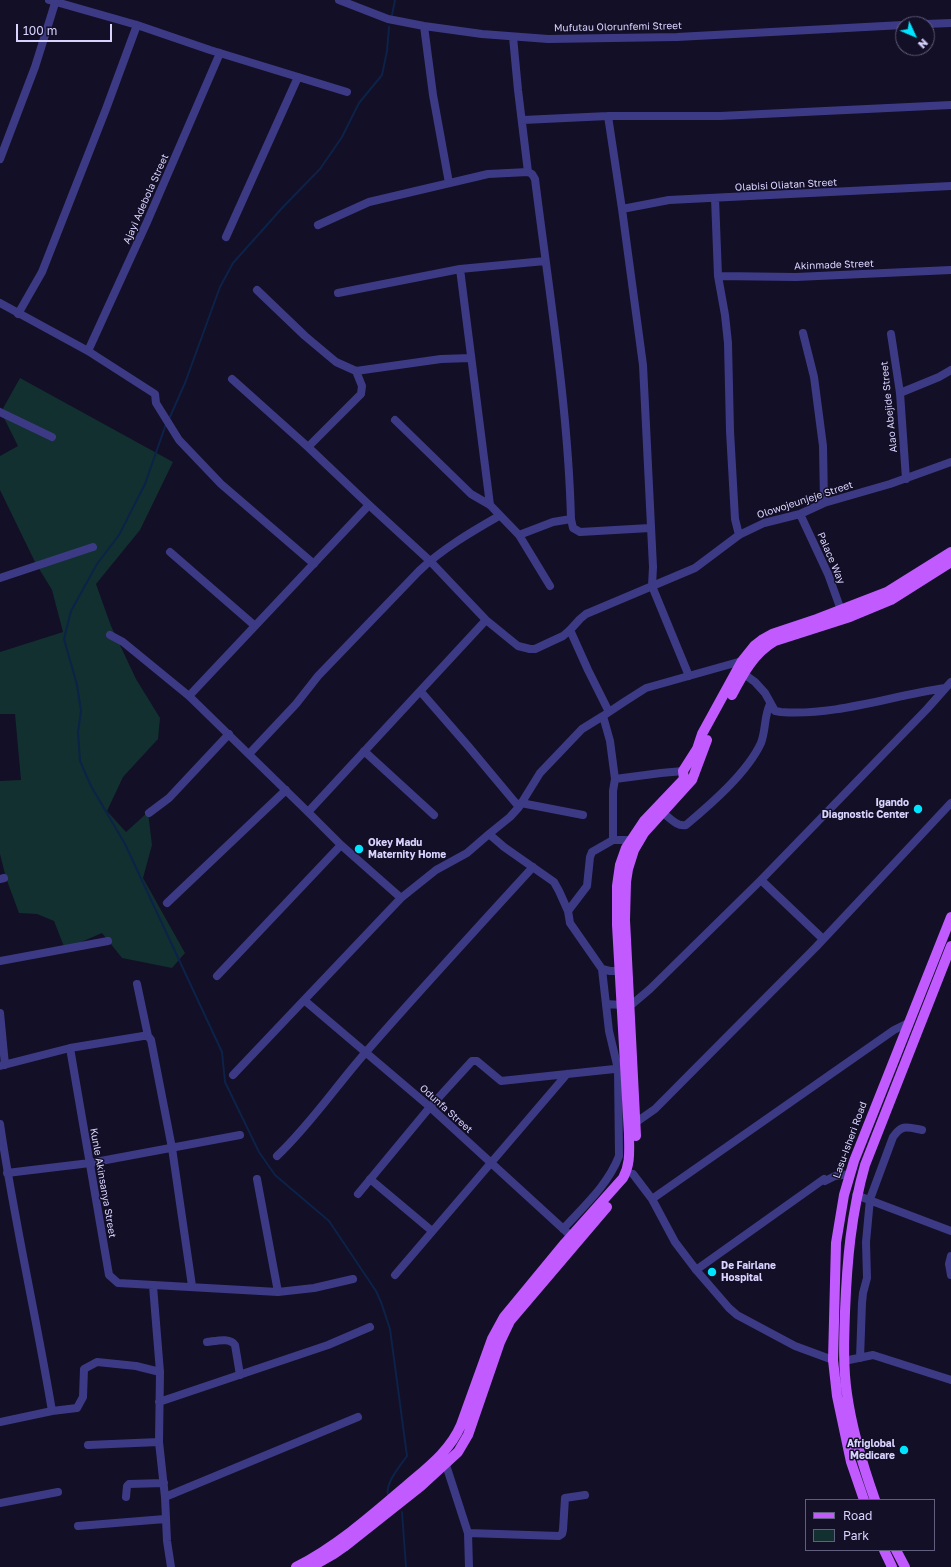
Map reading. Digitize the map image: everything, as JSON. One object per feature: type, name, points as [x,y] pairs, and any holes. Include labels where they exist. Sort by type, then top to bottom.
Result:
[{"type":"main road","points":[[296,1567],[329,1549],[349,1534],[415,1478],[450,1445],[457,1436],[492,1339],[504,1317],[571,1236],[623,1178],[629,1164],[629,1134],[621,1068],[626,1006],[619,972],[617,886],[620,865],[631,840],[644,821],[684,779],[683,771],[697,749],[702,734],[742,661],[754,646],[762,639],[888,592],[951,552]]},
{"type":"main road","points":[[311,1567],[344,1547],[421,1486],[446,1465],[458,1452],[468,1435],[500,1342],[510,1322],[633,1174],[636,1157],[635,1123],[626,1006],[625,920],[626,882],[628,869],[639,840],[651,824],[692,780],[708,737],[744,674],[759,652],[775,641],[850,618],[891,600],[951,562]]},
{"type":"main road","name":"Lasu-Isheri Road","points":[[864,1499],[851,1462],[837,1396],[833,1360],[836,1243],[844,1195],[850,1174],[877,1099],[951,917]]},
{"type":"main road","points":[[875,1499],[861,1459],[847,1395],[844,1361],[846,1281],[849,1240],[856,1194],[865,1164],[950,950]]},
{"type":"main road","points":[[884,1551],[892,1567]]},
{"type":"main road","points":[[897,1551],[905,1567]]},
{"type":"street","name":"Mufutau Olorunfemi Street","points":[[339,0],[388,18],[424,26],[514,37],[548,39],[677,37],[895,25]]},
{"type":"street","points":[[0,159],[35,67],[54,1],[136,25],[220,53],[347,92]]},
{"type":"street","points":[[935,24],[951,23]]},
{"type":"street","points":[[18,314],[42,272],[106,109],[136,25]]},
{"type":"street","points":[[424,26],[433,95],[448,183]]},
{"type":"street","points":[[514,37],[518,90],[523,120],[528,172]]},
{"type":"street","name":"Ajayi Adebola Street","points":[[88,351],[147,222],[220,53]]},
{"type":"street","points":[[226,237],[298,77]]},
{"type":"street","points":[[523,120],[608,116],[720,116],[951,105]]},
{"type":"street","points":[[608,116],[643,365],[653,567],[652,586],[689,676]]},
{"type":"street","points":[[318,225],[369,202],[448,183],[488,174],[528,172],[534,176],[565,429],[571,519],[573,528],[580,532],[650,528]]},
{"type":"street","name":"Olabisi Oliatan Street","points":[[622,209],[669,200],[951,186]]},
{"type":"street","points":[[715,198],[718,276],[727,328],[734,512],[740,535]]},
{"type":"street","points":[[338,293],[460,269],[545,261]]},
{"type":"street","points":[[460,269],[490,505]]},
{"type":"street","name":"Akinmade Street","points":[[718,276],[796,277],[951,270]]},
{"type":"street","points":[[257,290],[305,336],[336,362],[356,371],[440,359],[471,358]]},
{"type":"street","points":[[0,303],[88,351],[155,394],[156,403],[167,419],[178,440],[221,484],[314,564]]},
{"type":"street","points":[[803,333],[814,377],[823,446],[824,503]]},
{"type":"street","name":"Alao Abejide Street","points":[[891,334],[900,393],[906,479]]},
{"type":"street","points":[[900,393],[939,377],[951,370]]},
{"type":"street","points":[[308,447],[361,394],[362,386],[356,371]]},
{"type":"street","name":"Olowojeunjeje Street","points":[[232,379],[308,447],[430,561],[486,620],[518,646],[530,649],[535,649],[563,636],[586,614],[695,568],[740,535],[764,523],[800,514],[824,503],[906,479],[951,462]]},
{"type":"street","points":[[0,412],[52,438]]},
{"type":"street","points":[[395,420],[471,494],[490,505],[519,535],[550,586]]},
{"type":"street","points":[[189,696],[222,662],[254,625],[369,505]]},
{"type":"street","name":"Palace Way","points":[[800,514],[828,574],[841,610]]},
{"type":"street","points":[[249,754],[296,704],[318,676],[430,561],[499,516]]},
{"type":"street","points":[[519,535],[541,526],[571,519]]},
{"type":"street","points":[[0,578],[93,547]]},
{"type":"street","points":[[170,552],[254,625]]},
{"type":"street","points":[[308,812],[421,692],[486,620]]},
{"type":"street","points":[[570,630],[606,714],[615,779],[613,791],[612,840]]},
{"type":"street","points":[[110,635],[123,642],[189,696],[341,845],[401,898]]},
{"type":"street","points":[[233,1075],[401,898],[436,870],[468,853],[510,817],[520,805],[540,773],[582,729],[646,688],[709,669],[742,661]]},
{"type":"street","points":[[744,674],[755,682],[765,693],[775,711],[781,712],[815,713],[948,685]]},
{"type":"street","points":[[606,1004],[626,1006],[655,984],[761,880],[927,710],[948,685]]},
{"type":"street","points":[[421,692],[520,805],[583,815]]},
{"type":"street","points":[[662,812],[677,824],[682,826],[686,825],[718,797],[746,765],[760,743],[764,732],[767,710],[770,704]]},
{"type":"street","points":[[149,813],[170,798],[229,734]]},
{"type":"street","points":[[364,751],[434,815]]},
{"type":"street","points":[[615,779],[683,771]]},
{"type":"street","points":[[168,903],[286,790]]},
{"type":"street","points":[[635,1123],[655,1109],[823,939],[951,803]]},
{"type":"street","points":[[489,834],[504,847],[557,886],[568,911],[570,923],[602,969],[610,1031],[621,1068],[618,1133],[619,1156],[606,1182],[563,1229]]},
{"type":"street","points":[[568,911],[587,886],[590,857],[592,852],[612,840],[631,840]]},
{"type":"street","points":[[217,976],[341,845]]},
{"type":"street","points":[[277,1156],[310,1122],[365,1053],[533,867]]},
{"type":"street","points":[[761,880],[823,939]]},
{"type":"street","points":[[0,961],[108,941]]},
{"type":"street","points":[[939,948],[950,950]]},
{"type":"street","points":[[602,969],[619,972]]},
{"type":"street","points":[[137,984],[172,1148],[192,1286]]},
{"type":"street","name":"Odunfa Street","points":[[304,1000],[430,1108],[571,1236]]},
{"type":"street","points":[[0,1013],[3,1065],[70,1048],[148,1036]]},
{"type":"street","points":[[652,1199],[894,1030],[908,1023]]},
{"type":"street","name":"Kunle Akinsanya Street","points":[[70,1048],[108,1275],[118,1283],[278,1292],[314,1288],[353,1279]]},
{"type":"street","points":[[358,1194],[430,1108],[472,1061],[477,1061],[501,1081],[621,1068]]},
{"type":"street","points":[[395,1275],[490,1162],[567,1074]]},
{"type":"street","points":[[0,1124],[7,1173],[52,1411]]},
{"type":"street","points":[[860,1358],[862,1303],[867,1278],[866,1242],[870,1199],[892,1137],[898,1129],[904,1127],[922,1130]]},
{"type":"street","points":[[618,1133],[629,1134]]},
{"type":"street","points":[[7,1173],[90,1163],[240,1135]]},
{"type":"street","points":[[633,1174],[652,1199],[675,1242],[697,1271],[729,1308],[737,1315],[795,1346],[833,1360]]},
{"type":"street","points":[[697,1271],[696,1270],[824,1179],[826,1181],[835,1176],[850,1174]]},
{"type":"street","points":[[257,1179],[278,1292]]},
{"type":"street","points":[[370,1179],[432,1231]]},
{"type":"street","points":[[856,1194],[951,1231]]},
{"type":"street","points":[[951,1256],[949,1264],[951,1275]]},
{"type":"street","points":[[153,1286],[160,1372],[159,1442],[165,1497],[166,1541],[170,1567]]},
{"type":"street","points":[[159,1402],[328,1345],[370,1327]]},
{"type":"street","points":[[207,1342],[230,1340],[234,1342],[236,1345],[240,1375]]},
{"type":"street","points":[[844,1361],[873,1355],[951,1380]]},
{"type":"street","points":[[0,1422],[52,1411],[77,1408],[82,1397],[84,1369],[97,1362],[136,1366],[160,1372]]},
{"type":"street","points":[[165,1497],[358,1417]]},
{"type":"street","points":[[88,1445],[159,1442]]},
{"type":"street","points":[[446,1465],[468,1533],[469,1567]]},
{"type":"street","points":[[126,1497],[127,1486],[129,1484],[164,1483]]},
{"type":"street","points":[[0,1503],[58,1492]]},
{"type":"street","points":[[468,1533],[559,1536],[562,1534],[563,1530],[565,1498],[585,1496]]},
{"type":"street","points":[[78,1526],[165,1519]]},
{"type":"green space","points":[[20,378],[173,462],[140,530],[96,584],[111,626],[136,679],[160,718],[158,739],[123,777],[107,811],[126,832],[148,812],[152,845],[143,878],[185,953],[172,968],[122,958],[102,933],[65,949],[54,921],[37,914],[19,913],[6,878],[0,854],[0,781],[21,780],[15,714],[0,714],[0,652],[63,632],[52,590],[35,562],[0,490],[0,456],[18,446],[1,412]]},
{"type":"waterway","points":[[392,15],[395,0]]},
{"type":"waterway","points":[[169,419],[185,383],[220,287],[233,263],[283,207],[320,169],[342,137],[359,103],[382,75],[387,51],[389,27]]},
{"type":"waterway","points":[[166,424],[145,484],[119,535],[97,564],[71,611],[64,639],[77,685],[81,711],[78,732],[80,761],[91,786],[125,844],[222,1052],[225,1082],[259,1152],[275,1175],[329,1221],[376,1291],[381,1302],[390,1329],[407,1456],[391,1480],[388,1495]]},
{"type":"waterway","points":[[402,1512],[406,1567]]},
{"type":"place","name":"Igando Diagnostic Center","points":[[918,809]]},
{"type":"place","name":"Okey Madu Maternity Home","points":[[359,849]]},
{"type":"place","name":"De Fairlane Hospital","points":[[712,1272]]},
{"type":"place","name":"Afriglobal Medicare","points":[[904,1450]]}]
